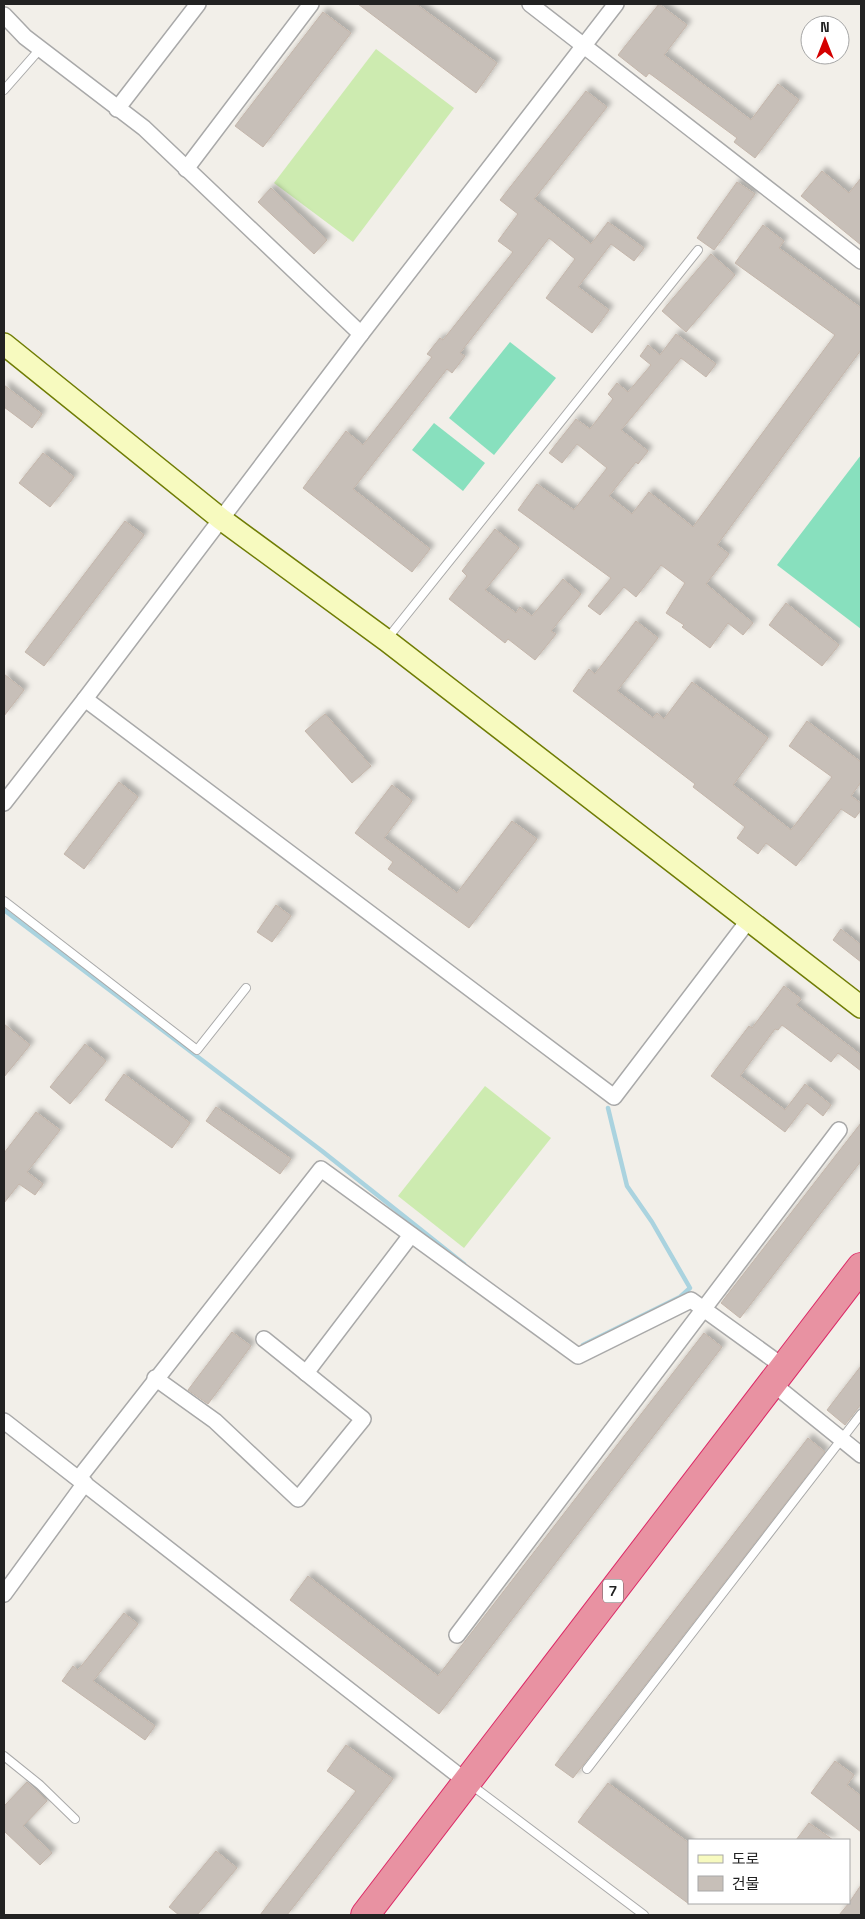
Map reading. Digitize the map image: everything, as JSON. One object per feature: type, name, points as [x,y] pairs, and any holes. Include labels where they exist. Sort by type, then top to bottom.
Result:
[{"type":"highway","name":"7","points":[[365,1915],[861,1267]]},
{"type":"street","points":[[117,109],[198,4]]},
{"type":"street","points":[[186,169],[311,4]]},
{"type":"street","points":[[530,4],[861,261]]},
{"type":"street","points":[[4,803],[361,334],[616,4]]},
{"type":"street","points":[[4,15],[40,49],[144,128],[361,334]]},
{"type":"street","points":[[4,344],[221,519],[386,640],[748,922],[802,959],[861,1007]]},
{"type":"street","points":[[85,699],[614,1096],[748,922]]},
{"type":"street","points":[[457,1636],[839,1130]]},
{"type":"street","points":[[4,1594],[155,1378],[321,1169],[578,1356],[692,1300],[778,1375],[861,1455]]},
{"type":"street","points":[[306,1373],[411,1235]]},
{"type":"street","points":[[155,1378],[215,1421],[298,1499],[363,1419],[264,1339]]},
{"type":"street","points":[[4,1421],[467,1782]]},
{"type":"lane","points":[[4,90],[40,49]]},
{"type":"lane","points":[[386,640],[698,250]]},
{"type":"lane","points":[[4,901],[197,1050],[246,988]]},
{"type":"lane","points":[[587,1769],[861,1414]]},
{"type":"lane","points":[[4,1756],[40,1785],[75,1819]]},
{"type":"lane","points":[[467,1782],[644,1915]]},
{"type":"green space","points":[[376,49],[454,108],[353,242],[274,183]]},
{"type":"green space","points":[[510,342],[556,378],[494,455],[449,418]]},
{"type":"green space","points":[[434,423],[485,463],[463,491],[412,450]]},
{"type":"green space","points":[[861,455],[861,629],[777,565]]},
{"type":"green space","points":[[485,1086],[551,1138],[464,1248],[398,1196]]},
{"type":"building","points":[[358,4],[416,4],[497,63],[476,93]]},
{"type":"building","points":[[659,4],[687,25],[664,55],[751,120],[778,84],[799,100],[755,158],[734,142],[737,138],[649,73],[646,77],[618,55]]},
{"type":"building","points":[[323,12],[351,33],[263,147],[235,126]]},
{"type":"building","points":[[586,91],[607,107],[534,199],[591,244],[608,222],[644,248],[634,261],[611,244],[578,287],[609,310],[592,333],[546,298],[575,259],[549,238],[460,353],[465,356],[452,373],[447,369],[353,489],[430,549],[412,572],[303,488],[346,431],[363,445],[432,357],[427,354],[440,338],[443,340],[513,252],[498,241],[518,214],[500,200]]},
{"type":"building","points":[[822,171],[849,193],[861,178],[861,245],[801,196]]},
{"type":"building","points":[[737,182],[755,194],[714,250],[697,238]]},
{"type":"building","points":[[271,188],[327,240],[314,254],[258,202]]},
{"type":"building","points":[[763,225],[784,241],[779,248],[861,308],[861,350],[717,545],[729,554],[706,584],[753,623],[743,635],[728,623],[710,648],[682,627],[684,625],[666,613],[685,583],[661,565],[636,597],[624,587],[600,615],[588,606],[611,578],[518,510],[537,484],[574,510],[607,468],[577,444],[562,463],[549,453],[576,419],[590,429],[613,399],[608,394],[617,383],[628,392],[651,365],[640,356],[648,345],[660,355],[676,334],[716,364],[706,377],[681,358],[621,430],[648,451],[638,464],[636,462],[609,496],[632,514],[649,492],[693,527],[835,335],[735,263]]},
{"type":"building","points":[[711,254],[735,275],[686,332],[662,311]]},
{"type":"building","points":[[4,385],[42,414],[32,428],[4,407]]},
{"type":"building","points":[[43,453],[74,477],[50,507],[19,483]]},
{"type":"building","points":[[125,521],[144,535],[44,666],[25,652]]},
{"type":"building","points":[[495,529],[519,548],[485,590],[516,613],[520,607],[532,616],[563,579],[581,594],[551,631],[556,634],[535,660],[508,639],[505,643],[449,599],[467,576],[462,571]]},
{"type":"building","points":[[786,603],[839,645],[822,666],[769,625]]},
{"type":"building","points":[[636,621],[658,638],[617,691],[653,718],[657,713],[664,719],[692,682],[768,738],[733,785],[791,830],[832,777],[789,746],[807,721],[861,762],[861,782],[851,796],[861,803],[861,810],[855,818],[841,809],[796,866],[766,843],[758,854],[737,838],[745,827],[693,787],[695,784],[573,691],[589,669],[595,674]]},
{"type":"building","points":[[4,674],[24,690],[4,716]]},
{"type":"building","points":[[325,714],[371,766],[352,783],[305,731]]},
{"type":"building","points":[[119,782],[138,797],[84,869],[64,854]]},
{"type":"building","points":[[392,785],[412,801],[384,838],[457,893],[512,821],[537,839],[469,928],[388,869],[393,862],[355,833]]},
{"type":"building","points":[[276,905],[291,916],[272,942],[257,932]]},
{"type":"building","points":[[841,929],[861,945],[861,962],[833,940]]},
{"type":"building","points":[[784,986],[801,999],[796,1005],[861,1055],[861,1071],[838,1053],[831,1062],[782,1025],[778,1030],[775,1029],[740,1076],[785,1110],[805,1084],[831,1105],[823,1116],[807,1103],[785,1132],[711,1076],[749,1026],[752,1028]]},
{"type":"building","points":[[4,1024],[30,1045],[4,1077]]},
{"type":"building","points":[[85,1044],[106,1061],[70,1104],[50,1087]]},
{"type":"building","points":[[124,1074],[190,1123],[172,1148],[105,1100]]},
{"type":"building","points":[[216,1107],[291,1159],[280,1174],[206,1121]]},
{"type":"building","points":[[36,1112],[60,1130],[27,1172],[43,1184],[35,1195],[19,1184],[4,1203],[4,1153]]},
{"type":"building","points":[[861,1123],[861,1161],[740,1318],[721,1303]]},
{"type":"building","points":[[232,1332],[251,1346],[208,1404],[188,1390]]},
{"type":"building","points":[[704,1333],[722,1347],[439,1714],[290,1600],[308,1576],[438,1676]]},
{"type":"building","points":[[861,1366],[861,1404],[845,1425],[827,1410]]},
{"type":"building","points":[[808,1438],[825,1452],[573,1778],[555,1765]]},
{"type":"building","points":[[124,1613],[138,1624],[93,1681],[155,1726],[145,1740],[62,1681],[73,1666],[78,1670]]},
{"type":"building","points":[[346,1745],[393,1779],[287,1915],[260,1915],[356,1791],[327,1771]]},
{"type":"building","points":[[835,1761],[854,1775],[847,1785],[861,1796],[861,1832],[811,1793]]},
{"type":"building","points":[[27,1782],[47,1801],[23,1826],[52,1853],[40,1865],[4,1831],[4,1806]]},
{"type":"building","points":[[608,1783],[688,1842],[688,1903],[578,1822]]},
{"type":"building","points":[[809,1823],[832,1839],[797,1839]]},
{"type":"building","points":[[216,1851],[237,1868],[197,1915],[179,1915],[169,1907]]},
{"type":"building","points":[[861,1885],[861,1915],[839,1915],[850,1904]]},
{"type":"waterway","points":[[4,910],[322,1151],[464,1264]]},
{"type":"waterway","points":[[583,1345],[680,1297],[690,1288],[652,1222],[627,1186],[608,1108]]}]
